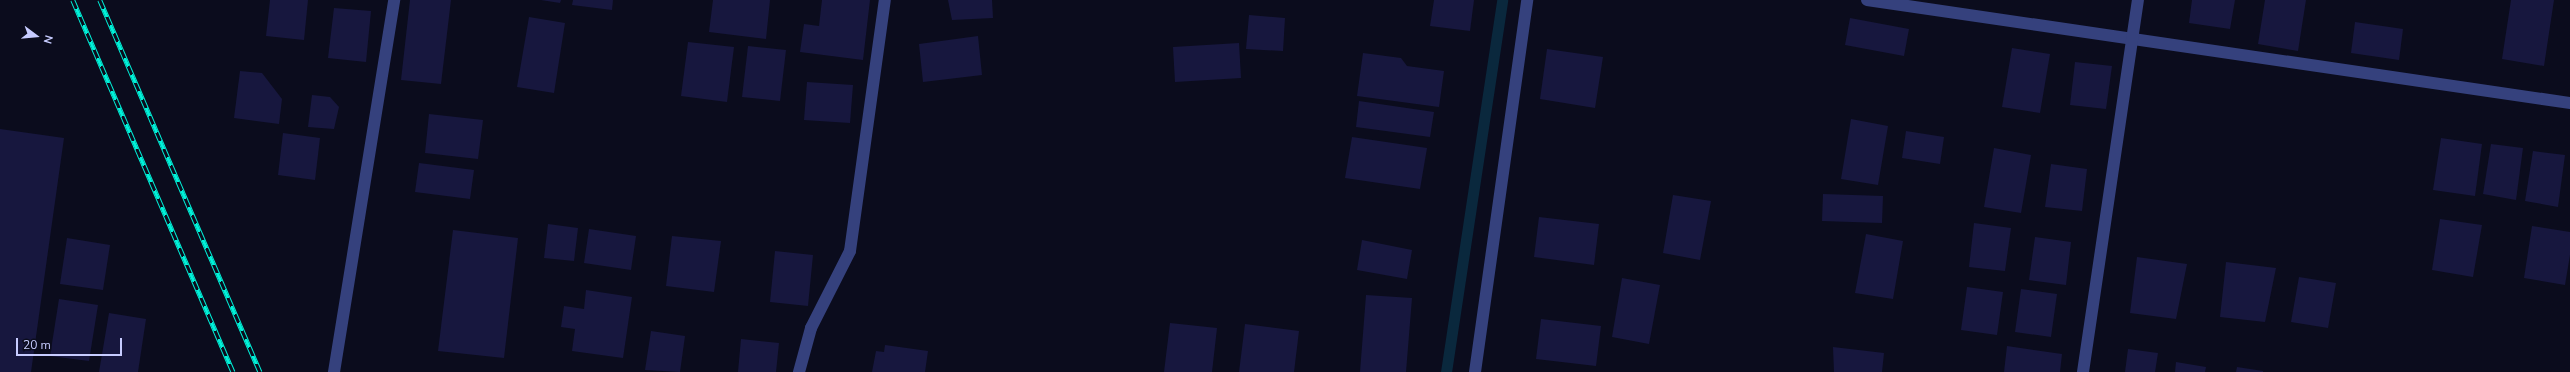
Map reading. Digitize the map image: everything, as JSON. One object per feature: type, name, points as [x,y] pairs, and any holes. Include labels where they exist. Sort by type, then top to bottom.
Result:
[{"type":"street","points":[[334,372],[394,0]]},
{"type":"street","points":[[800,372],[811,328],[850,250],[885,0]]},
{"type":"street","points":[[1475,372],[1527,0]]},
{"type":"street","points":[[1867,0],[2570,103]]},
{"type":"street","points":[[2083,372],[2138,0]]},
{"type":"building","points":[[270,0],[308,0],[304,40],[266,36]]},
{"type":"building","points":[[410,0],[451,0],[441,84],[401,80]]},
{"type":"building","points":[[541,0],[561,0],[560,3]]},
{"type":"building","points":[[573,0],[613,0],[612,10],[572,5]]},
{"type":"building","points":[[713,0],[770,0],[766,39],[709,32]]},
{"type":"building","points":[[822,0],[870,0],[863,60],[800,52],[804,24],[819,26]]},
{"type":"building","points":[[948,0],[992,0],[993,18],[952,20]]},
{"type":"building","points":[[1434,0],[1474,0],[1470,31],[1430,26]]},
{"type":"building","points":[[2192,0],[2235,0],[2230,29],[2189,23]]},
{"type":"building","points":[[2265,0],[2306,0],[2298,51],[2258,44]]},
{"type":"building","points":[[2511,0],[2554,0],[2544,66],[2502,59]]},
{"type":"building","points":[[334,8],[371,11],[366,62],[328,58]]},
{"type":"building","points":[[1249,15],[1285,18],[1283,51],[1246,49]]},
{"type":"building","points":[[529,17],[565,23],[554,93],[517,87]]},
{"type":"building","points":[[1850,18],[1909,29],[1904,56],[1845,45]]},
{"type":"building","points":[[2355,22],[2403,29],[2399,60],[2351,53]]},
{"type":"building","points":[[978,36],[982,75],[923,82],[919,44]]},
{"type":"building","points":[[688,42],[734,47],[727,102],[681,96]]},
{"type":"building","points":[[1239,43],[1241,78],[1175,82],[1173,47]]},
{"type":"building","points":[[748,46],[786,50],[780,101],[742,97]]},
{"type":"building","points":[[2012,48],[2050,54],[2040,113],[2002,107]]},
{"type":"building","points":[[1547,49],[1603,57],[1595,108],[1540,99]]},
{"type":"building","points":[[1363,53],[1401,58],[1407,66],[1444,71],[1439,107],[1357,96]]},
{"type":"building","points":[[2075,62],[2112,66],[2106,109],[2070,105]]},
{"type":"building","points":[[240,71],[262,73],[282,99],[279,124],[234,118]]},
{"type":"building","points":[[807,82],[853,85],[850,123],[804,120]]},
{"type":"building","points":[[312,95],[330,97],[339,107],[334,129],[308,127]]},
{"type":"building","points":[[1359,101],[1434,112],[1430,137],[1356,127]]},
{"type":"building","points":[[429,114],[483,120],[478,159],[425,153]]},
{"type":"building","points":[[1851,119],[1888,126],[1878,185],[1841,179]]},
{"type":"building","points":[[0,129],[64,138],[31,372],[0,372]]},
{"type":"building","points":[[1906,131],[1944,137],[1940,164],[1902,158]]},
{"type":"building","points":[[283,133],[320,138],[315,180],[278,175]]},
{"type":"building","points":[[1352,137],[1427,148],[1420,189],[1345,178]]},
{"type":"building","points":[[2441,138],[2482,144],[2475,196],[2433,190]]},
{"type":"building","points":[[2491,144],[2523,148],[2516,200],[2483,194]]},
{"type":"building","points":[[1994,148],[2031,155],[2021,213],[1984,207]]},
{"type":"building","points":[[2533,151],[2565,155],[2558,207],[2525,201]]},
{"type":"building","points":[[419,163],[474,170],[470,199],[415,192]]},
{"type":"building","points":[[2051,164],[2087,169],[2082,211],[2045,207]]},
{"type":"building","points":[[1823,194],[1883,196],[1882,223],[1822,221]]},
{"type":"building","points":[[1673,195],[1711,201],[1700,260],[1663,253]]},
{"type":"building","points":[[1539,217],[1599,224],[1594,265],[1534,257]]},
{"type":"building","points":[[2440,219],[2482,225],[2473,277],[2432,270]]},
{"type":"building","points":[[1974,223],[2011,228],[2005,271],[1969,267]]},
{"type":"building","points":[[548,224],[578,228],[574,261],[544,258]]},
{"type":"building","points":[[2532,226],[2570,232],[2570,255],[2565,285],[2524,278]]},
{"type":"building","points":[[589,229],[636,236],[631,270],[584,263]]},
{"type":"building","points":[[453,230],[518,238],[504,358],[438,351]]},
{"type":"building","points":[[1866,234],[1903,241],[1893,299],[1855,293]]},
{"type":"building","points":[[672,236],[721,241],[714,292],[666,286]]},
{"type":"building","points":[[2035,237],[2071,242],[2066,285],[2029,280]]},
{"type":"building","points":[[67,238],[110,245],[103,290],[60,284]]},
{"type":"building","points":[[1362,240],[1412,250],[1407,279],[1357,270]]},
{"type":"building","points":[[775,251],[813,255],[808,306],[770,302]]},
{"type":"building","points":[[2137,257],[2187,264],[2176,319],[2130,313]]},
{"type":"building","points":[[2226,262],[2276,268],[2265,322],[2220,317]]},
{"type":"building","points":[[2299,277],[2336,283],[2328,328],[2291,322]]},
{"type":"building","points":[[1622,278],[1660,285],[1649,344],[1612,337]]},
{"type":"building","points":[[1967,287],[2003,292],[1997,335],[1961,330]]},
{"type":"building","points":[[2021,289],[2057,294],[2051,337],[2015,332]]},
{"type":"building","points":[[586,290],[632,297],[623,358],[572,351],[575,329],[561,327],[564,306],[584,309]]},
{"type":"building","points":[[1366,295],[1412,298],[1406,372],[1360,372]]},
{"type":"building","points":[[59,299],[98,305],[89,361],[50,356]]},
{"type":"building","points":[[109,313],[146,319],[138,372],[99,372]]},
{"type":"building","points":[[1541,319],[1601,326],[1596,366],[1536,359]]},
{"type":"building","points":[[1170,323],[1217,328],[1212,372],[1164,372]]},
{"type":"building","points":[[1245,324],[1299,331],[1294,372],[1239,372]]},
{"type":"building","points":[[651,331],[685,336],[680,372],[645,370]]},
{"type":"building","points":[[741,339],[779,343],[776,372],[738,372]]},
{"type":"building","points":[[885,345],[928,351],[925,372],[872,372],[876,351],[884,352]]},
{"type":"building","points":[[2007,346],[2062,354],[2060,372],[2004,372]]},
{"type":"building","points":[[1833,347],[1884,353],[1882,372],[1834,372]]},
{"type":"building","points":[[2128,349],[2158,353],[2155,372],[2125,372]]},
{"type":"building","points":[[2176,362],[2206,367],[2205,372],[2175,372]]},
{"type":"building","points":[[2237,367],[2263,371],[2263,372],[2236,372]]},
{"type":"waterway","points":[[1446,372],[1502,0]]},
{"type":"railway","points":[[73,0],[233,372]]},
{"type":"railway","points":[[100,0],[260,372]]}]
